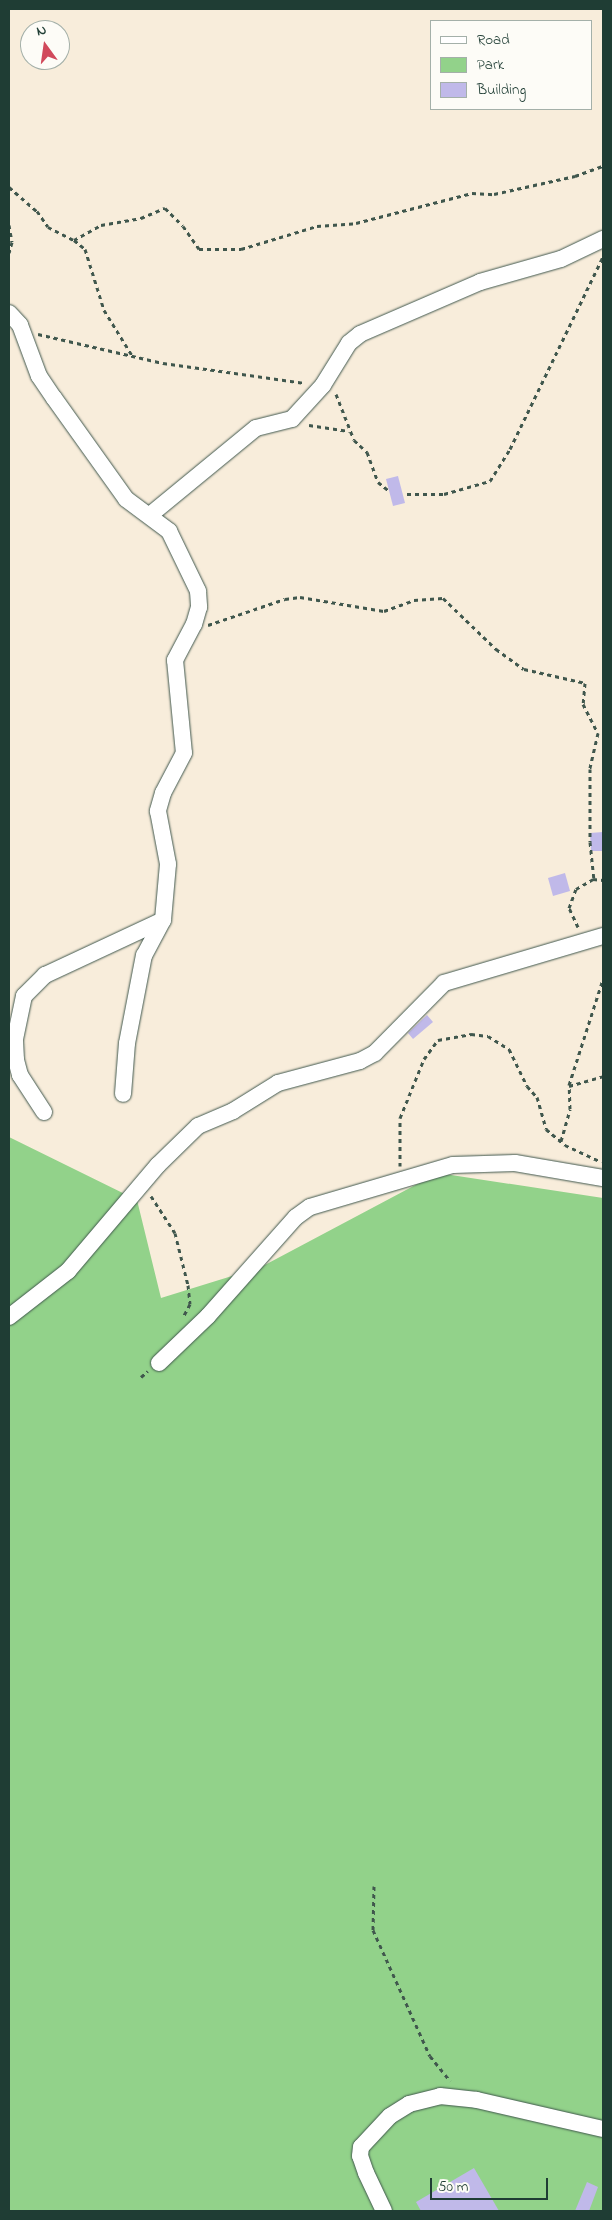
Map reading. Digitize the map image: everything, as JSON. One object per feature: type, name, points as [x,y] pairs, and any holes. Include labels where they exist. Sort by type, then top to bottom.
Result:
[{"type":"street","points":[[150,515],[256,428],[281,424],[292,419],[325,381],[349,343],[360,334],[480,282],[561,259],[603,239]]},
{"type":"street","points":[[9,313],[23,332],[39,376],[126,499],[169,531],[198,591],[199,607],[175,660],[184,753],[163,793],[158,811],[168,864],[163,920],[144,955],[127,1043],[123,1094]]},
{"type":"street","points":[[44,1112],[20,1075],[16,1060],[15,1039],[24,996],[45,975],[163,920]]},
{"type":"street","points":[[9,1317],[68,1270],[142,1186],[164,1158],[198,1126],[233,1111],[278,1083],[360,1061],[375,1053],[444,983],[596,938]]},
{"type":"street","points":[[159,1363],[208,1316],[302,1212],[400,1179],[453,1165],[515,1163],[603,1178]]},
{"type":"street","points":[[384,2211],[360,2156],[363,2142],[409,2104],[440,2096],[477,2100],[603,2128]]},
{"type":"path","points":[[74,240],[102,225],[141,218],[165,208],[183,226],[198,249],[241,248],[311,227],[356,223],[472,193],[494,194],[575,176],[603,166]]},
{"type":"path","points":[[9,187],[37,211],[48,227],[74,240],[85,249],[104,310],[133,357]]},
{"type":"path","points":[[9,225],[12,242],[9,253]]},
{"type":"path","points":[[407,494],[444,494],[490,481],[510,449],[603,257]]},
{"type":"path","points":[[23,332],[74,341],[133,357],[325,381],[356,444],[368,452],[378,482],[388,490]]},
{"type":"path","points":[[281,424],[319,425],[350,431]]},
{"type":"path","points":[[189,632],[285,599],[300,597],[384,611],[414,600],[443,598],[496,649],[524,669],[585,683],[582,704],[598,733],[590,769],[590,842],[594,879]]},
{"type":"path","points":[[596,938],[573,920],[569,908],[576,888],[594,879],[603,880]]},
{"type":"path","points":[[561,1141],[570,1109],[569,1086],[603,979]]},
{"type":"path","points":[[400,1179],[400,1118],[432,1044],[455,1036],[488,1036],[509,1050],[527,1086],[537,1097],[544,1126],[561,1141],[603,1164]]},
{"type":"path","points":[[569,1086],[603,1076]]},
{"type":"path","points":[[142,1186],[160,1206],[175,1233],[188,1285],[190,1304],[180,1325]]},
{"type":"path","points":[[140,1377],[159,1363]]},
{"type":"path","points":[[374,1886],[371,1910],[373,1930],[430,2056],[444,2076],[477,2100]]},
{"type":"green space","points":[[9,1137],[137,1200],[161,1298],[261,1267],[438,1173],[603,1198],[603,2211],[9,2211]]},
{"type":"building","points":[[398,476],[405,503],[393,506],[386,479]]},
{"type":"building","points":[[603,832],[603,851],[591,851],[590,833]]},
{"type":"building","points":[[565,873],[570,891],[553,896],[548,878]]},
{"type":"building","points":[[427,1015],[433,1022],[413,1039],[408,1033]]},
{"type":"building","points":[[474,2168],[499,2211],[421,2211],[416,2202]]},
{"type":"building","points":[[587,2182],[598,2187],[589,2211],[575,2211]]}]
